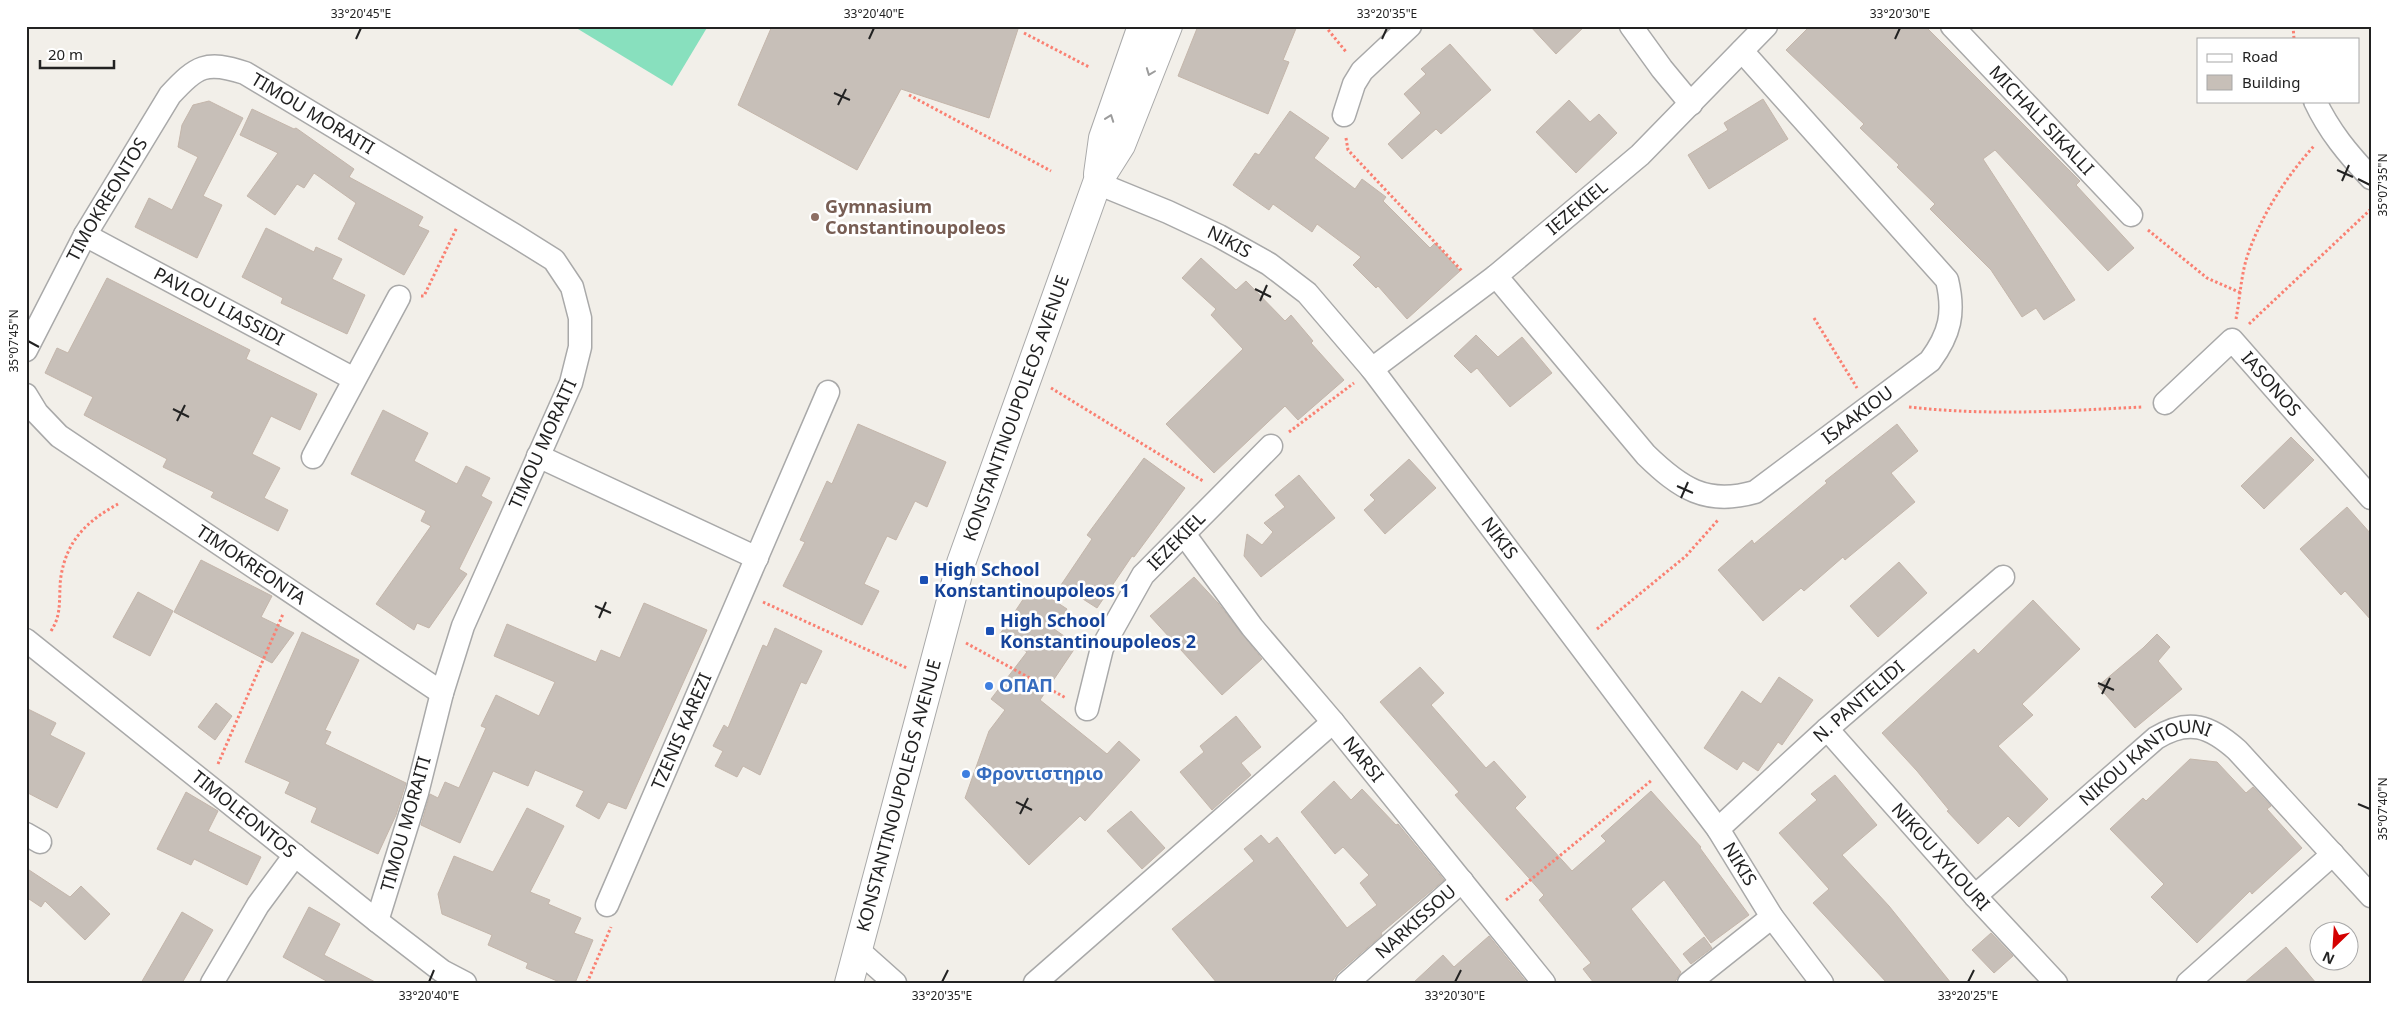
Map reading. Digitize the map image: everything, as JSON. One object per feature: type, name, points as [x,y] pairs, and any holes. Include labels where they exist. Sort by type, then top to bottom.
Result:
[{"type":"street","name":"KONSTANTINOUPOLEOS AVENUE","points":[[849,983],[961,563],[1097,183],[1103,138],[1142,26]]},
{"type":"street","name":"KONSTANTINOUPOLEOS AVENUE","points":[[1097,183],[1121,145],[1168,26]]},
{"type":"street","points":[[1344,115],[1354,84],[1362,71],[1410,26]]},
{"type":"street","points":[[1631,26],[1662,69],[1691,104]]},
{"type":"street","name":"IEZEKIEL","points":[[1372,369],[1487,283],[1640,155],[1766,26]]},
{"type":"street","name":"MICHALI SIKALLI","points":[[1952,26],[2131,214]]},
{"type":"street","name":"ISAAKIOU","points":[[1487,283],[1646,455],[1668,476],[1686,489],[1704,494],[1738,496],[1755,492],[1930,362],[1942,345],[1950,324],[1952,301],[1946,280],[1742,51]]},
{"type":"street","name":"TIMOU MORAITI","points":[[209,65],[224,66],[245,73],[554,260],[572,287],[580,318],[580,347],[571,383],[463,626],[442,693],[417,793],[377,921]]},
{"type":"street","name":"TIMOKREONTOS","points":[[26,350],[85,235],[170,95],[187,76],[209,65]]},
{"type":"street","points":[[2316,102],[2329,128],[2344,150],[2371,178]]},
{"type":"street","name":"NIKIS","points":[[1097,183],[1210,232],[1269,264],[1307,293],[1372,369],[1718,830],[1772,917],[1822,983]]},
{"type":"street","name":"PAVLOU LIASSIDI","points":[[85,235],[354,379]]},
{"type":"street","points":[[313,457],[399,297]]},
{"type":"street","name":"IASONOS","points":[[2165,403],[2232,340],[2371,498]]},
{"type":"street","name":"TZENIS KAREZI","points":[[607,905],[828,392]]},
{"type":"street","name":"TIMOKREONTA","points":[[26,395],[37,413],[59,436],[442,693]]},
{"type":"street","name":"IEZEKIEL","points":[[1087,709],[1102,648],[1143,575],[1271,446]]},
{"type":"street","points":[[538,456],[757,558]]},
{"type":"street","name":"NARSI","points":[[1184,534],[1252,627],[1332,722],[1544,983]]},
{"type":"street","name":"N. PANTELIDI","points":[[1718,830],[1828,729],[2003,577]]},
{"type":"street","name":"TIMOLEONTOS","points":[[32,645],[377,921],[442,971],[465,983]]},
{"type":"street","points":[[1035,983],[1332,722]]},
{"type":"street","name":"NIKOU KANTOUNI","points":[[1975,896],[2156,738],[2181,727],[2198,727],[2222,737],[2237,750],[2371,896]]},
{"type":"street","name":"NIKOU XYLOURI","points":[[1828,729],[1975,896],[2056,983]]},
{"type":"street","points":[[2188,983],[2333,854]]},
{"type":"street","points":[[212,983],[258,905],[295,855]]},
{"type":"street","name":"NARKISSOU","points":[[1347,983],[1462,881]]},
{"type":"street","points":[[1689,983],[1772,917]]},
{"type":"street","points":[[858,950],[896,983]]},
{"type":"path","points":[[1325,26],[1362,71]]},
{"type":"path","points":[[1024,33],[1089,67]]},
{"type":"path","points":[[909,95],[1052,171]]},
{"type":"path","points":[[1344,115],[1348,150],[1487,283]]},
{"type":"path","points":[[2232,340],[2247,255],[2272,200],[2298,163],[2329,128]]},
{"type":"path","points":[[399,297],[424,296],[467,207]]},
{"type":"path","points":[[2232,340],[2371,209]]},
{"type":"path","points":[[2131,214],[2207,278],[2241,293]]},
{"type":"path","points":[[1814,318],[1871,405],[1954,412],[2018,414],[2149,406],[2165,403]]},
{"type":"path","points":[[1271,446],[1372,369]]},
{"type":"path","points":[[1028,374],[1223,493]]},
{"type":"path","points":[[32,645],[57,622],[61,605],[61,576],[71,541],[97,515],[117,504],[137,488]]},
{"type":"path","points":[[1579,644],[1686,556],[1738,496]]},
{"type":"path","points":[[208,785],[292,593]]},
{"type":"path","points":[[742,593],[930,679]]},
{"type":"path","points":[[943,631],[1087,709]]},
{"type":"path","points":[[1489,914],[1670,766]]},
{"type":"path","points":[[587,983],[612,924],[607,905]]},
{"type":"green space","points":[[573,26],[708,26],[672,86]]},
{"type":"building","name":"Gymnasium Constantinoupoleos","points":[[772,26],[1019,26],[989,118],[901,89],[857,170],[738,105]]},
{"type":"building","points":[[1198,26],[1297,26],[1283,60],[1289,62],[1268,114],[1178,76]]},
{"type":"building","points":[[1530,26],[1585,26],[1556,54]]},
{"type":"building","points":[[1810,26],[1925,26],[2080,181],[2076,185],[2134,248],[2108,271],[1995,150],[1983,159],[2075,300],[2044,320],[2036,308],[2022,317],[1991,270],[1930,209],[1935,204],[1897,167],[1899,165],[1860,128],[1864,124],[1786,50]]},
{"type":"building","points":[[1450,44],[1491,90],[1441,134],[1436,129],[1402,159],[1388,144],[1421,113],[1404,94],[1426,74],[1421,69]]},
{"type":"building","points":[[1763,99],[1788,139],[1709,189],[1688,155],[1728,130],[1724,123]]},
{"type":"building","points":[[1569,100],[1590,122],[1599,114],[1617,133],[1576,173],[1536,132]]},
{"type":"building","points":[[209,101],[243,118],[203,196],[222,205],[197,258],[135,227],[149,198],[172,210],[198,157],[178,147],[182,125],[193,105]]},
{"type":"building","points":[[252,109],[294,129],[296,128],[354,169],[349,177],[423,217],[418,226],[429,231],[404,275],[338,239],[356,203],[314,173],[304,188],[297,184],[275,215],[247,196],[278,153],[240,135]]},
{"type":"building","points":[[1290,111],[1329,138],[1314,158],[1355,189],[1362,179],[1386,197],[1383,201],[1430,248],[1435,243],[1460,271],[1407,319],[1378,286],[1376,288],[1353,265],[1361,257],[1317,224],[1312,232],[1273,204],[1269,210],[1233,185],[1255,153],[1259,155]]},
{"type":"building","points":[[266,228],[314,252],[316,247],[342,259],[332,279],[365,295],[347,334],[281,303],[283,298],[242,277]]},
{"type":"building","points":[[1201,258],[1236,290],[1246,281],[1285,321],[1291,315],[1313,341],[1311,343],[1344,380],[1298,420],[1285,406],[1214,473],[1166,424],[1243,349],[1211,315],[1216,309],[1182,278]]},
{"type":"building","points":[[107,278],[250,350],[246,359],[317,394],[300,430],[271,416],[252,454],[280,468],[264,498],[288,510],[278,531],[211,497],[214,492],[163,467],[167,459],[84,415],[93,397],[45,373],[57,348],[68,353]]},
{"type":"building","points":[[1476,335],[1498,357],[1522,337],[1552,373],[1510,407],[1477,368],[1471,373],[1454,356]]},
{"type":"building","points":[[383,410],[428,433],[414,461],[457,484],[466,466],[490,478],[481,496],[492,502],[459,569],[467,574],[429,628],[417,623],[414,630],[376,604],[431,526],[421,521],[426,511],[351,474]]},
{"type":"building","points":[[858,424],[946,462],[927,507],[915,501],[896,540],[887,536],[864,584],[879,591],[862,625],[783,586],[805,542],[800,540],[827,481],[832,484]]},
{"type":"building","points":[[1897,424],[1918,451],[1891,473],[1915,502],[1845,560],[1843,557],[1804,591],[1801,588],[1763,621],[1718,570],[1752,540],[1754,544],[1827,483],[1825,481]]},
{"type":"building","points":[[2291,437],[2314,460],[2264,509],[2241,486]]},
{"type":"building","points":[[1144,458],[1185,488],[1134,557],[1132,556],[1097,608],[1061,585],[1092,539],[1087,535]]},
{"type":"building","points":[[1409,459],[1436,488],[1385,534],[1364,510],[1375,500],[1370,495]]},
{"type":"building","points":[[1299,475],[1335,518],[1261,577],[1244,556],[1247,534],[1262,545],[1273,532],[1264,523],[1285,507],[1275,495]]},
{"type":"building","points":[[2347,507],[2371,534],[2371,620],[2345,591],[2341,595],[2300,549]]},
{"type":"building","points":[[201,560],[272,596],[261,617],[294,633],[272,663],[174,612]]},
{"type":"building","points":[[1899,562],[1927,593],[1878,637],[1850,606]]},
{"type":"building","points":[[1194,577],[1218,603],[1262,659],[1222,695],[1150,616]]},
{"type":"building","points":[[1032,586],[1067,609],[1054,629],[1077,645],[1040,700],[1107,754],[1119,741],[1140,760],[1085,821],[1080,816],[1029,865],[965,798],[989,731],[1005,710],[991,699],[1027,652],[1000,634]]},
{"type":"building","points":[[138,592],[173,611],[150,656],[113,637]]},
{"type":"building","points":[[2033,600],[2080,649],[2022,704],[2033,715],[1998,746],[2048,799],[2019,827],[2008,816],[1978,844],[1947,811],[1949,810],[1917,771],[1882,733],[1974,649],[1978,654]]},
{"type":"building","points":[[644,603],[707,630],[626,809],[608,802],[599,819],[576,806],[584,791],[535,770],[528,786],[493,771],[460,843],[421,825],[430,794],[438,798],[445,782],[459,788],[486,728],[481,726],[496,695],[539,716],[555,682],[494,656],[507,624],[596,662],[601,650],[620,658]]},
{"type":"building","points":[[775,628],[822,651],[806,684],[801,682],[760,775],[743,766],[737,777],[715,766],[723,751],[713,746],[724,725],[728,728],[763,645],[767,647]]},
{"type":"building","points":[[302,632],[359,660],[325,730],[331,732],[325,744],[406,783],[396,815],[378,854],[311,822],[317,808],[285,793],[290,782],[245,762]]},
{"type":"building","points":[[2157,634],[2170,647],[2158,661],[2182,689],[2135,728],[2098,686]]},
{"type":"building","points":[[1420,667],[1444,693],[1431,705],[1486,768],[1494,761],[1526,797],[1515,808],[1572,871],[1606,841],[1601,836],[1651,791],[1701,847],[1749,915],[1711,943],[1664,880],[1631,909],[1681,972],[1676,980],[1673,983],[1594,983],[1583,969],[1591,963],[1539,900],[1544,895],[1455,795],[1459,792],[1380,702]]},
{"type":"building","points":[[1779,677],[1813,700],[1782,745],[1778,742],[1758,771],[1743,761],[1737,770],[1704,748],[1742,691],[1761,704]]},
{"type":"building","points":[[216,703],[232,716],[215,740],[198,727]]},
{"type":"building","points":[[26,708],[56,723],[50,735],[85,753],[57,808],[26,792]]},
{"type":"building","points":[[1236,716],[1261,747],[1241,763],[1251,775],[1212,810],[1180,772],[1204,752],[1200,746]]},
{"type":"building","points":[[2190,759],[2217,762],[2246,793],[2253,787],[2271,806],[2267,809],[2302,848],[2252,894],[2250,891],[2197,943],[2151,897],[2164,884],[2110,829],[2143,798],[2146,801]]},
{"type":"building","points":[[1835,775],[1877,825],[1842,855],[1889,906],[1951,983],[1887,983],[1813,903],[1829,889],[1779,833],[1817,800],[1811,794]]},
{"type":"building","points":[[1334,781],[1351,800],[1362,789],[1396,825],[1398,824],[1444,880],[1381,933],[1382,935],[1338,973],[1331,983],[1217,983],[1172,929],[1254,861],[1244,849],[1261,835],[1269,844],[1277,837],[1347,928],[1377,905],[1360,883],[1369,875],[1343,847],[1335,854],[1301,812]]},
{"type":"building","points":[[186,792],[218,811],[208,831],[261,857],[247,885],[194,859],[191,865],[157,849]]},
{"type":"building","points":[[527,808],[564,826],[530,892],[550,900],[548,904],[581,918],[574,933],[593,940],[575,983],[562,983],[526,968],[528,963],[488,945],[492,935],[442,914],[438,894],[454,856],[493,872]]},
{"type":"building","points":[[1131,811],[1165,848],[1142,869],[1107,831]]},
{"type":"building","points":[[26,868],[70,897],[81,886],[110,914],[85,940],[45,901],[41,907],[26,897]]},
{"type":"building","points":[[309,907],[340,924],[324,955],[377,983],[330,983],[283,957]]},
{"type":"building","points":[[182,912],[213,930],[182,983],[141,983]]},
{"type":"building","points":[[1991,933],[2013,956],[1994,973],[1972,950]]},
{"type":"building","points":[[1489,936],[1527,983],[1413,983],[1443,955],[1454,967]]},
{"type":"building","points":[[1704,937],[1712,948],[1691,964],[1683,954]]},
{"type":"building","points":[[2286,947],[2316,983],[2244,983]]},
{"type":"place","name":"Gymnasium Constantinoupoleos","points":[[815,217]]},
{"type":"place","name":"High School Konstantinoupoleos 1","points":[[924,580]]},
{"type":"place","name":"High School Konstantinoupoleos 2","points":[[990,631]]},
{"type":"place","name":"ΟΠΑΠ","points":[[989,686]]},
{"type":"place","name":"Φροντιστηριο","points":[[966,774]]}]
